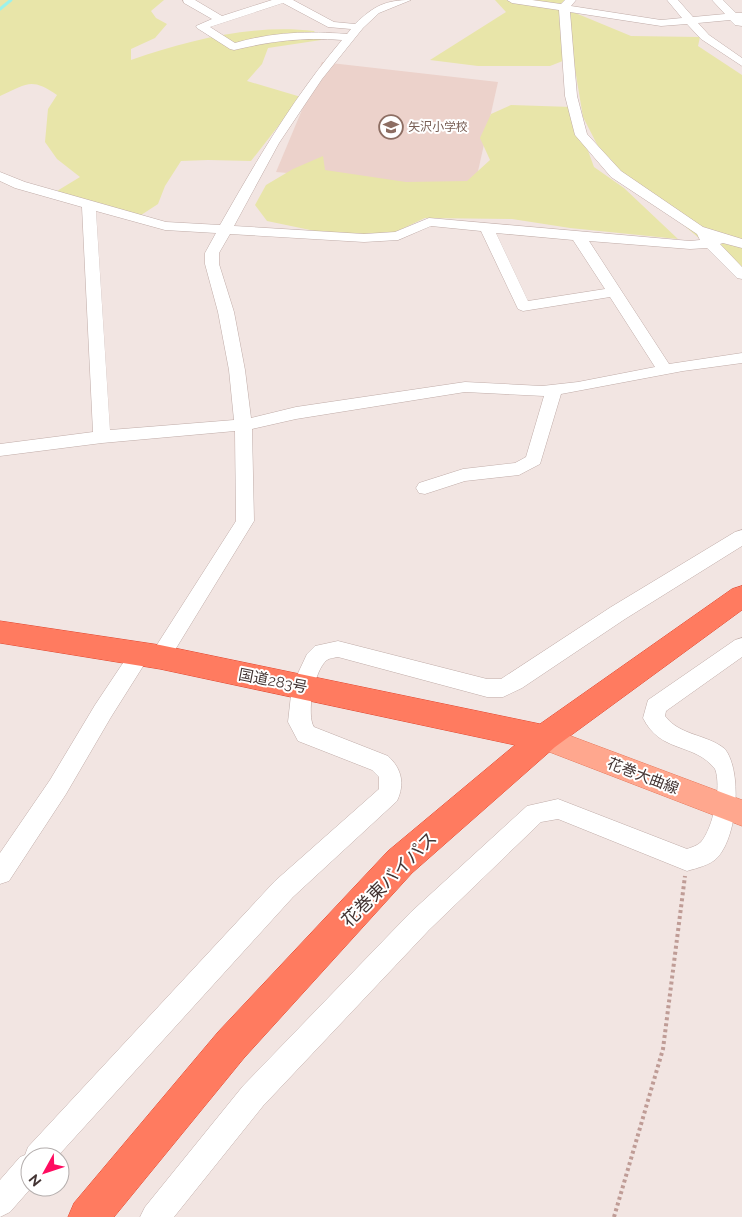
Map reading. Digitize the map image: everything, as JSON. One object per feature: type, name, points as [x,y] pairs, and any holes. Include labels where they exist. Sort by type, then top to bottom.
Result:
[{"type":"highway","name":"花巻東バイパス","points":[[88,1217],[231,1045],[400,862],[544,738],[742,596]]},
{"type":"highway","name":"国道283号","points":[[0,632],[150,655],[544,738]]},
{"type":"main road","name":"花巻大曲線","points":[[544,738],[734,810]]},
{"type":"street","points":[[190,0],[188,1],[219,19]]},
{"type":"street","points":[[349,37],[316,34],[281,35],[234,47],[201,26],[284,0],[332,25],[359,26]]},
{"type":"street","points":[[0,873],[58,787],[103,711],[150,655],[245,521],[243,426],[237,370],[226,312],[212,264],[212,253],[273,143],[317,77],[349,37],[375,11],[406,0]]},
{"type":"street","points":[[512,0],[567,4],[662,23],[737,16]]},
{"type":"street","points":[[672,0],[705,38],[742,63]]},
{"type":"street","points":[[717,0],[737,16],[742,26]]},
{"type":"street","points":[[567,4],[571,96],[581,135],[616,174],[698,230],[717,240],[742,244]]},
{"type":"street","points":[[0,176],[20,185],[165,226],[226,228],[364,238],[398,236],[429,222],[690,245],[717,240]]},
{"type":"street","points":[[89,204],[102,437]]},
{"type":"street","points":[[486,227],[523,306],[614,292]]},
{"type":"street","points":[[578,236],[665,370]]},
{"type":"street","points":[[717,240],[742,274]]},
{"type":"street","points":[[0,450],[102,437],[243,426],[296,413],[464,387],[554,390],[742,358]]},
{"type":"street","points":[[425,488],[463,475],[519,469],[534,460],[554,390]]},
{"type":"street","points":[[47,1147],[284,889],[389,794],[392,781],[389,770],[380,763],[306,734],[299,722],[302,709],[303,686],[314,660],[322,652],[338,649],[487,688],[503,688],[515,682],[618,613],[742,537]]},
{"type":"street","points":[[155,1217],[252,1096],[420,921],[535,813],[558,809],[687,860],[708,853],[734,810],[731,781],[724,764],[711,750],[665,732],[654,718],[656,706],[742,646]]},
{"type":"street","points":[[0,1202],[20,1179]]},
{"type":"path","points":[[614,1217],[663,1049],[687,860]]},
{"type":"shaded area","points":[[0,0],[164,0],[151,11],[156,18],[167,24],[155,38],[131,49],[131,60],[198,40],[244,32],[290,29],[314,31],[321,40],[268,48],[262,64],[247,81],[301,97],[251,161],[181,161],[165,186],[158,204],[135,219],[57,191],[80,177],[57,159],[45,142],[48,109],[57,95],[41,86],[29,84],[0,96]]},
{"type":"shaded area","points":[[495,0],[567,0],[573,12],[631,36],[700,37],[698,46],[742,75],[742,275],[603,156],[583,117],[573,57],[550,66],[478,66],[430,60],[506,12]]},
{"type":"shaded area","name":"矢沢小学校","points":[[322,62],[498,82],[474,189],[276,172]]},
{"type":"shaded area","points":[[511,105],[572,107],[594,167],[624,188],[678,239],[570,228],[512,219],[425,218],[387,236],[363,241],[267,221],[255,205],[266,185],[293,169],[323,156],[325,170],[406,182],[467,181],[490,160],[480,138],[491,114]]},
{"type":"waterway","points":[[0,9],[11,0]]},
{"type":"place","name":"矢沢小学校","points":[[391,127]]}]
